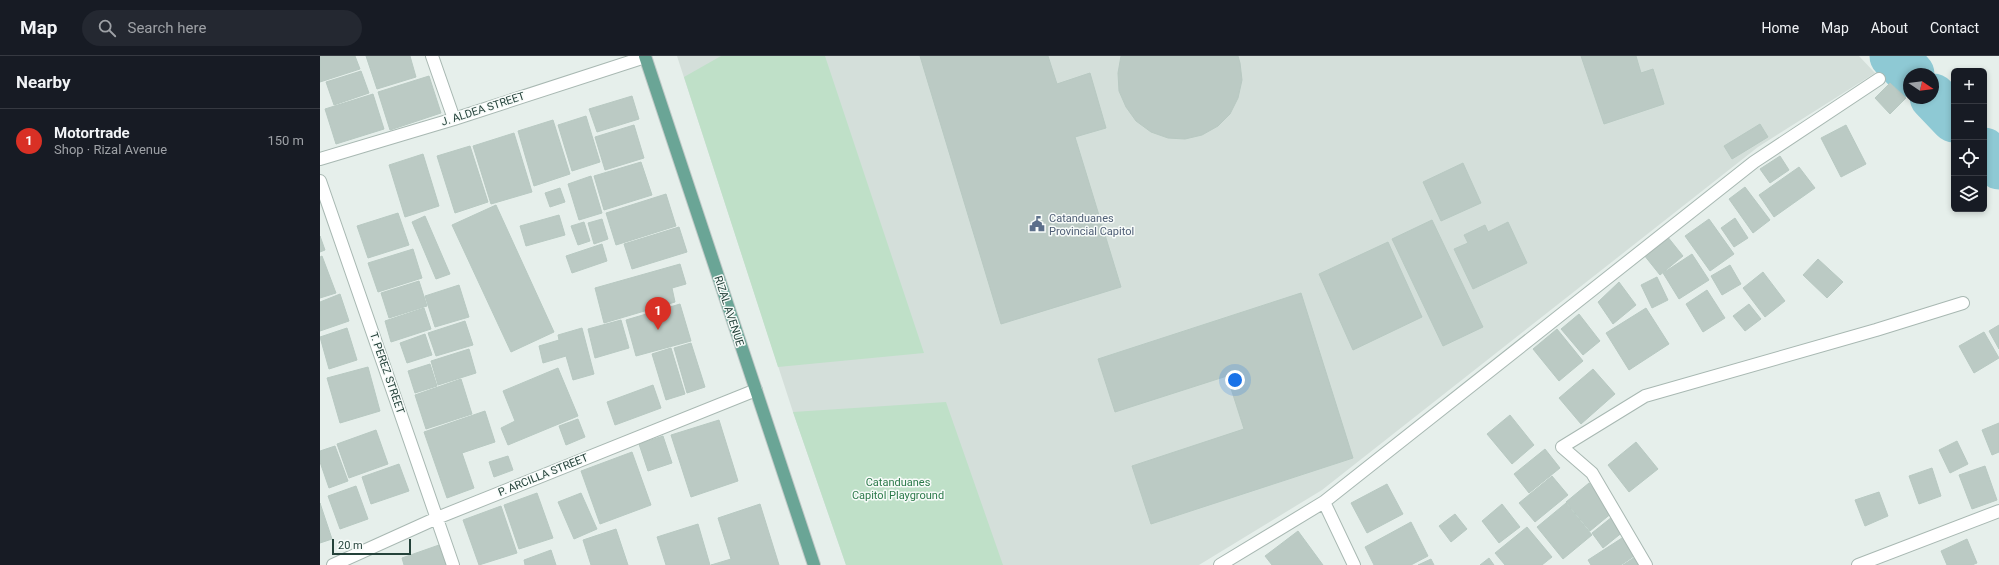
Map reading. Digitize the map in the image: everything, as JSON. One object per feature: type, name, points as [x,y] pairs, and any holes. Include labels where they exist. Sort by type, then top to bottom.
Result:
[{"type":"main road","name":"RIZAL AVENUE","points":[[645,56],[814,565]]},
{"type":"street","points":[[432,56],[454,119]]},
{"type":"street","name":"J. ALDEA STREET","points":[[320,159],[454,119],[645,56]]},
{"type":"street","points":[[1220,565],[1324,502],[1754,162],[1879,79]]},
{"type":"street","name":"T. PEREZ STREET","points":[[320,181],[453,565]]},
{"type":"street","points":[[1646,565],[1592,473],[1562,447],[1645,396],[1876,330],[1963,303]]},
{"type":"street","name":"P. ARCILLA STREET","points":[[333,565],[437,518],[756,390]]},
{"type":"street","points":[[1324,502],[1354,565]]},
{"type":"street","points":[[1858,565],[1999,511]]},
{"type":"shaded area","points":[[677,56],[1859,56],[1875,73],[1758,147],[1322,490],[1199,565],[846,565],[793,412]]},
{"type":"green space","points":[[721,56],[825,56],[924,353],[778,367],[684,77]]},
{"type":"green space","name":"Catanduanes Capitol Playground","points":[[946,402],[1003,565],[846,565],[793,412]]},
{"type":"building","points":[[320,56],[355,56],[360,69],[320,82]]},
{"type":"building","points":[[366,56],[410,56],[416,77],[377,89]]},
{"type":"building","name":"Catanduanes Provincial Capitol","points":[[920,56],[1048,56],[1057,84],[1090,73],[1106,128],[1075,137],[1121,287],[1001,324]]},
{"type":"building","points":[[1121,56],[1238,56],[1242,80],[1238,98],[1230,114],[1218,126],[1202,135],[1185,139],[1168,138],[1151,132],[1136,121],[1126,107],[1119,91],[1118,73]]},
{"type":"building","points":[[1581,56],[1636,56],[1641,73],[1653,69],[1664,104],[1604,124]]},
{"type":"building","points":[[361,71],[369,93],[334,105],[326,82]]},
{"type":"building","points":[[429,76],[441,113],[390,130],[378,92]]},
{"type":"building","points":[[1890,83],[1903,95],[1903,101],[1890,114],[1875,98]]},
{"type":"building","points":[[373,94],[384,129],[336,144],[325,109]]},
{"type":"building","points":[[632,96],[639,119],[597,132],[589,109]]},
{"type":"building","points":[[586,116],[600,162],[572,171],[558,125]]},
{"type":"building","points":[[553,120],[570,174],[534,186],[518,131]]},
{"type":"building","points":[[1760,124],[1768,137],[1732,159],[1724,146]]},
{"type":"building","points":[[634,125],[644,158],[605,170],[595,137]]},
{"type":"building","points":[[1846,125],[1866,164],[1841,177],[1821,138]]},
{"type":"building","points":[[514,133],[532,192],[491,204],[473,146]]},
{"type":"building","points":[[470,146],[488,202],[455,213],[437,156]]},
{"type":"building","points":[[423,154],[439,206],[405,217],[389,165]]},
{"type":"building","points":[[1780,156],[1789,170],[1770,183],[1760,169]]},
{"type":"building","points":[[641,162],[652,195],[604,210],[594,176]]},
{"type":"building","points":[[1463,163],[1481,203],[1441,221],[1423,182]]},
{"type":"building","points":[[1799,167],[1815,188],[1774,217],[1759,195]]},
{"type":"building","points":[[591,176],[602,213],[579,220],[568,184]]},
{"type":"building","points":[[1745,187],[1770,220],[1753,233],[1729,199]]},
{"type":"building","points":[[560,188],[565,202],[550,207],[545,193]]},
{"type":"building","points":[[666,194],[676,226],[616,245],[606,213]]},
{"type":"building","points":[[496,205],[554,332],[511,352],[452,225]]},
{"type":"building","points":[[398,213],[409,245],[368,258],[357,226]]},
{"type":"building","points":[[559,215],[565,235],[526,246],[520,226]]},
{"type":"building","points":[[425,216],[450,274],[436,279],[412,222]]},
{"type":"building","points":[[1735,218],[1748,238],[1734,247],[1721,228]]},
{"type":"building","points":[[602,219],[608,239],[594,244],[588,223]]},
{"type":"building","points":[[1709,219],[1734,254],[1710,271],[1685,236]]},
{"type":"building","points":[[1432,220],[1483,327],[1443,346],[1392,239]]},
{"type":"building","points":[[584,222],[590,241],[578,245],[571,226]]},
{"type":"building","points":[[1508,222],[1527,263],[1473,289],[1454,249],[1468,243],[1464,235],[1485,225],[1488,232]]},
{"type":"building","points":[[679,227],[687,252],[632,269],[624,244]]},
{"type":"building","points":[[320,236],[325,250],[320,252]]},
{"type":"building","points":[[1667,236],[1683,256],[1660,275],[1644,255]]},
{"type":"building","points":[[1388,242],[1422,317],[1353,350],[1319,274]]},
{"type":"building","points":[[602,244],[607,261],[572,273],[566,256]]},
{"type":"building","points":[[413,249],[422,278],[378,292],[368,263]]},
{"type":"building","points":[[1692,254],[1709,280],[1679,299],[1663,273]]},
{"type":"building","points":[[322,256],[336,293],[320,298],[320,257]]},
{"type":"building","points":[[1818,259],[1843,282],[1827,298],[1803,275]]},
{"type":"building","points":[[680,264],[686,284],[672,288],[675,302],[604,323],[595,288]]},
{"type":"building","points":[[1730,265],[1741,284],[1722,295],[1711,276]]},
{"type":"building","points":[[1763,272],[1785,301],[1765,317],[1743,288]]},
{"type":"building","points":[[1657,277],[1668,300],[1652,308],[1641,285]]},
{"type":"building","points":[[419,281],[427,306],[389,318],[381,293]]},
{"type":"building","points":[[1619,282],[1636,305],[1613,324],[1598,302]]},
{"type":"building","points":[[459,285],[469,317],[435,327],[425,296]]},
{"type":"building","points":[[1707,290],[1725,318],[1703,332],[1686,304]]},
{"type":"building","points":[[1301,293],[1353,458],[1151,524],[1132,466],[1244,429],[1227,376],[1115,412],[1098,359]]},
{"type":"building","points":[[340,294],[349,321],[320,331],[320,302]]},
{"type":"building","points":[[680,304],[691,341],[636,356],[626,320]]},
{"type":"building","points":[[1749,304],[1761,319],[1745,331],[1733,316]]},
{"type":"building","points":[[424,308],[431,329],[391,342],[385,321]]},
{"type":"building","points":[[1646,308],[1669,344],[1629,370],[1606,333]]},
{"type":"building","points":[[1579,314],[1600,341],[1583,355],[1561,329]]},
{"type":"building","points":[[621,320],[629,348],[595,358],[588,329]]},
{"type":"building","points":[[465,321],[473,345],[436,356],[428,333]]},
{"type":"building","points":[[1999,325],[1999,349],[1989,331]]},
{"type":"building","points":[[347,328],[357,360],[329,369],[320,337]]},
{"type":"building","points":[[582,328],[594,374],[573,380],[566,356],[543,363],[539,346],[559,340],[558,335]]},
{"type":"building","points":[[1557,329],[1583,361],[1559,381],[1533,349]]},
{"type":"building","points":[[1984,332],[1999,358],[1974,373],[1959,346]]},
{"type":"building","points":[[425,334],[432,355],[407,363],[400,343]]},
{"type":"building","points":[[691,343],[705,387],[687,393],[674,348]]},
{"type":"building","points":[[671,348],[685,394],[666,400],[652,354]]},
{"type":"building","points":[[469,349],[476,373],[438,385],[431,361]]},
{"type":"building","points":[[430,364],[437,386],[415,393],[408,371]]},
{"type":"building","points":[[368,367],[380,411],[340,423],[327,378]]},
{"type":"building","points":[[558,368],[578,416],[508,445],[501,428],[515,421],[503,391]]},
{"type":"building","points":[[1593,369],[1615,394],[1581,424],[1559,398]]},
{"type":"building","points":[[461,379],[472,414],[426,429],[415,395]]},
{"type":"building","points":[[653,385],[661,408],[615,425],[607,402]]},
{"type":"building","points":[[485,411],[495,442],[462,453],[474,488],[447,498],[424,432]]},
{"type":"building","points":[[1510,415],[1534,445],[1512,464],[1487,434]]},
{"type":"building","points":[[578,419],[585,437],[566,445],[559,426]]},
{"type":"building","points":[[719,420],[738,481],[691,497],[671,435]]},
{"type":"building","points":[[1999,423],[1999,452],[1992,455],[1982,430]]},
{"type":"building","points":[[376,430],[388,464],[349,478],[337,444]]},
{"type":"building","points":[[663,436],[672,463],[648,471],[639,444]]},
{"type":"building","points":[[1957,441],[1968,464],[1950,473],[1939,450]]},
{"type":"building","points":[[1636,442],[1658,469],[1629,492],[1608,465]]},
{"type":"building","points":[[335,446],[348,481],[329,488],[320,462],[320,451]]},
{"type":"building","points":[[1545,449],[1560,468],[1529,493],[1514,474]]},
{"type":"building","points":[[632,452],[651,505],[600,524],[581,471]]},
{"type":"building","points":[[508,456],[513,470],[494,477],[489,462]]},
{"type":"building","points":[[399,464],[409,491],[371,504],[362,477]]},
{"type":"building","points":[[1985,466],[1997,500],[1972,509],[1959,475]]},
{"type":"building","points":[[1932,468],[1941,496],[1919,504],[1909,476]]},
{"type":"building","points":[[1552,476],[1568,495],[1535,522],[1519,503]]},
{"type":"building","points":[[1589,483],[1613,512],[1590,531],[1566,502]]},
{"type":"building","points":[[1387,484],[1403,514],[1367,533],[1351,503]]},
{"type":"building","points":[[356,486],[368,519],[340,529],[328,496]]},
{"type":"building","points":[[1879,492],[1888,516],[1865,526],[1855,500]]},
{"type":"building","points":[[537,493],[553,538],[519,549],[504,505]]},
{"type":"building","points":[[581,493],[597,529],[574,539],[558,502]]},
{"type":"building","points":[[320,503],[332,539],[320,543]]},
{"type":"building","points":[[1566,503],[1592,535],[1563,559],[1537,527]]},
{"type":"building","points":[[760,504],[779,565],[711,565],[731,559],[718,518]]},
{"type":"building","points":[[1502,504],[1520,527],[1499,543],[1482,521]]},
{"type":"building","points":[[501,506],[517,553],[479,565],[463,520]]},
{"type":"building","points":[[1455,514],[1467,529],[1451,542],[1439,526]]},
{"type":"building","points":[[1612,517],[1624,531],[1603,548],[1592,533]]},
{"type":"building","points":[[1411,522],[1428,556],[1411,565],[1374,565],[1365,547]]},
{"type":"building","points":[[698,524],[710,565],[666,565],[657,537]]},
{"type":"building","points":[[1527,527],[1552,557],[1542,565],[1505,565],[1495,553]]},
{"type":"building","points":[[616,529],[628,565],[591,565],[583,540]]},
{"type":"building","points":[[1298,531],[1323,565],[1272,565],[1265,556]]},
{"type":"building","points":[[1622,538],[1634,556],[1621,565],[1591,565],[1588,560]]},
{"type":"building","points":[[1967,539],[1977,563],[1972,565],[1947,565],[1941,551]]},
{"type":"building","points":[[439,545],[446,565],[404,565],[402,558]]},
{"type":"building","points":[[551,550],[556,565],[525,565],[524,560]]},
{"type":"building","points":[[1635,557],[1640,565],[1623,565]]},
{"type":"building","points":[[1489,558],[1494,565],[1480,565]]},
{"type":"building","points":[[1431,559],[1434,565],[1418,565]]},
{"type":"waterway","points":[[1893,56],[1905,68]]},
{"type":"waterway","points":[[1939,103],[1951,116]]},
{"type":"waterway","points":[[1987,154],[1999,166]]},
{"type":"place","name":"Catanduanes Provincial Capitol","points":[[1037,224]]},
{"type":"place","name":"Motortrade","points":[[658,330]]}]
